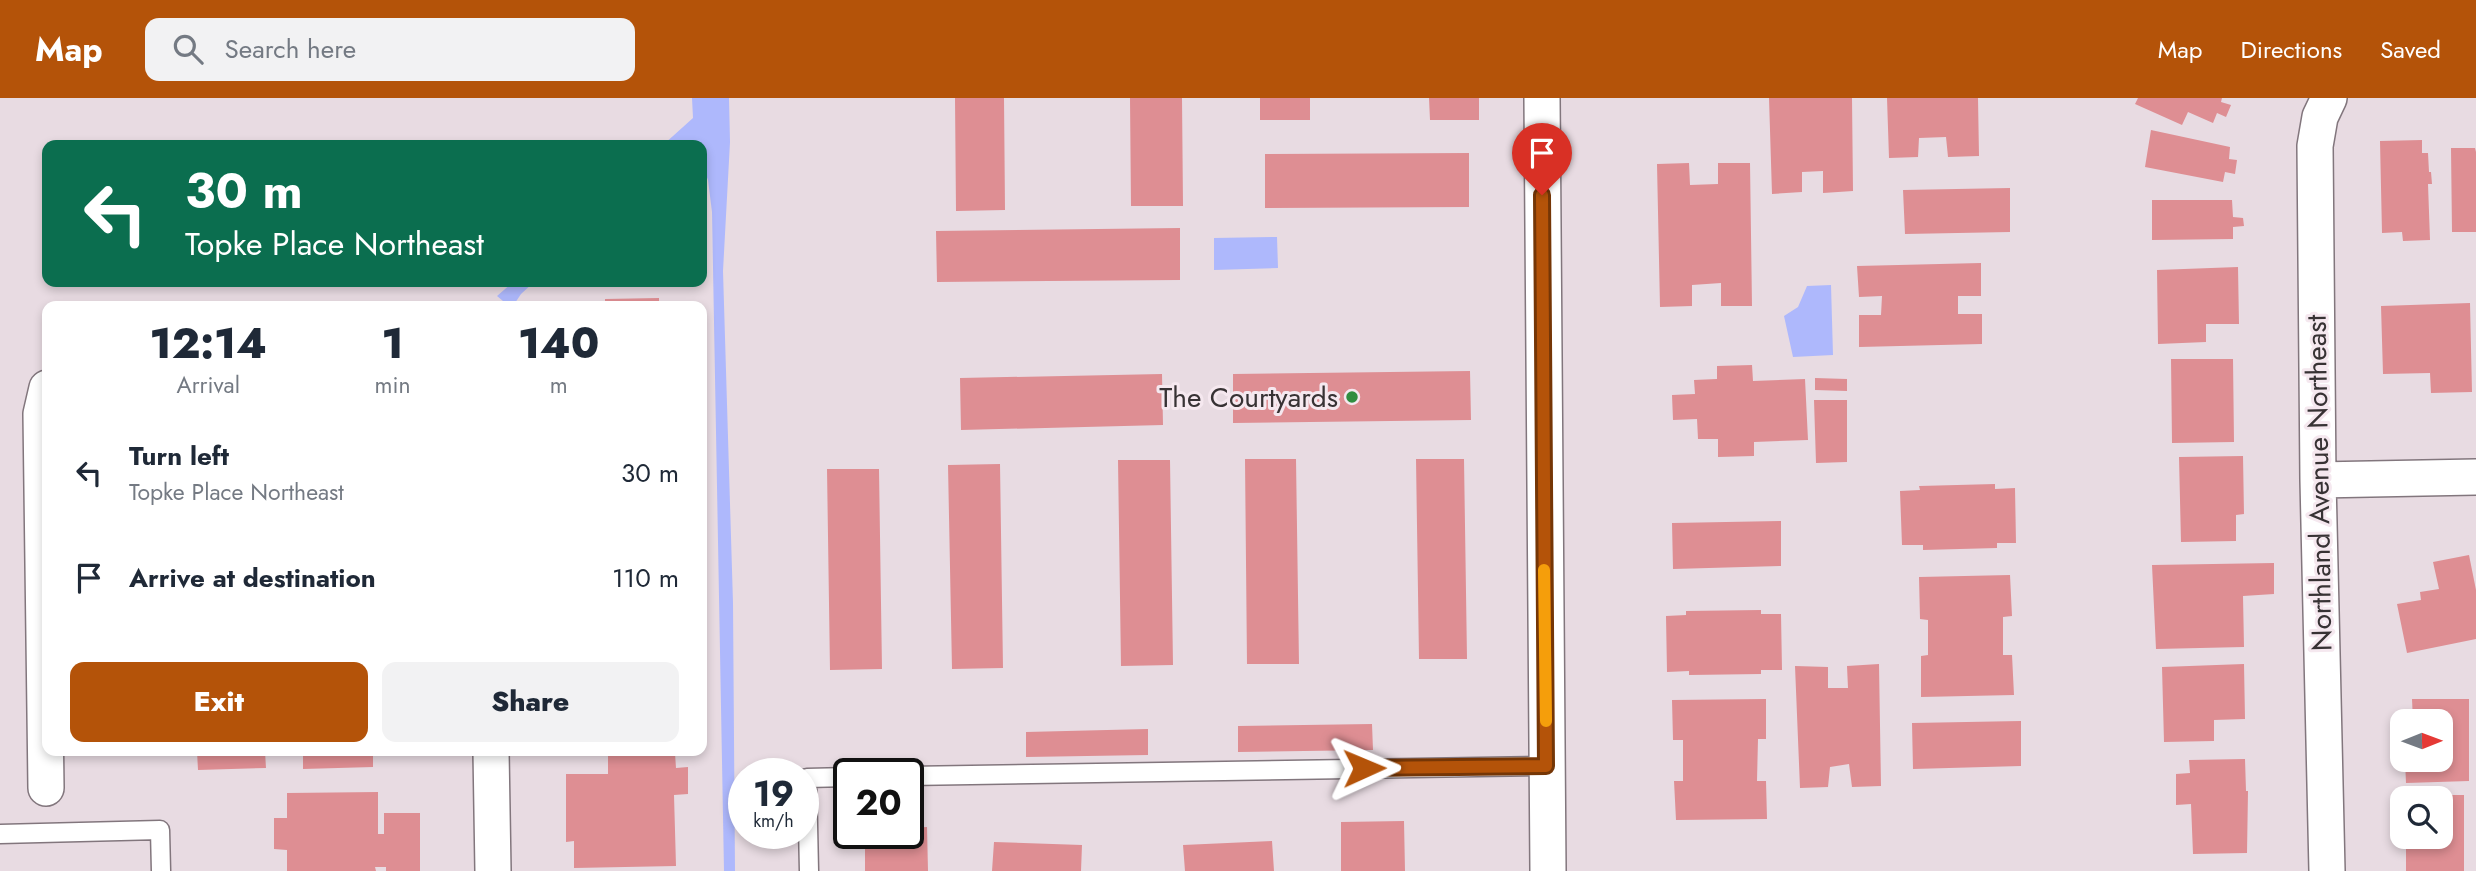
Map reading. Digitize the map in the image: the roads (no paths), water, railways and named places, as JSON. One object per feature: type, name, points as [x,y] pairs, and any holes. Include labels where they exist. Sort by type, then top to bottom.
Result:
[{"type":"street","points":[[1542,98],[1548,871]]},
{"type":"street","name":"Northland Avenue Northeast","points":[[2327,871],[2318,480],[2315,146],[2319,117],[2329,98]]},
{"type":"street","points":[[42,410],[42,489]]},
{"type":"street","points":[[2318,480],[2476,477]]},
{"type":"street","points":[[46,756],[46,788]]},
{"type":"street","points":[[491,756],[493,871]]},
{"type":"lane","points":[[924,776],[1546,766]]},
{"type":"lane","points":[[809,871],[807,778],[833,777]]},
{"type":"lane","points":[[0,834],[160,830],[160,871]]},
{"type":"water","points":[[692,98],[729,98],[730,142],[723,271],[733,603],[734,758],[728,758],[728,849],[735,849],[735,871],[724,871],[712,212],[707,177],[707,140],[669,140],[693,118]]},
{"type":"water","points":[[1277,237],[1278,268],[1214,270],[1214,238]]},
{"type":"water","points":[[1831,285],[1833,355],[1793,357],[1784,316],[1798,307],[1807,286]]},
{"type":"water","points":[[507,287],[529,287],[516,301],[503,301],[497,296]]},
{"type":"place","name":"The Courtyards","points":[[1352,397]]}]
